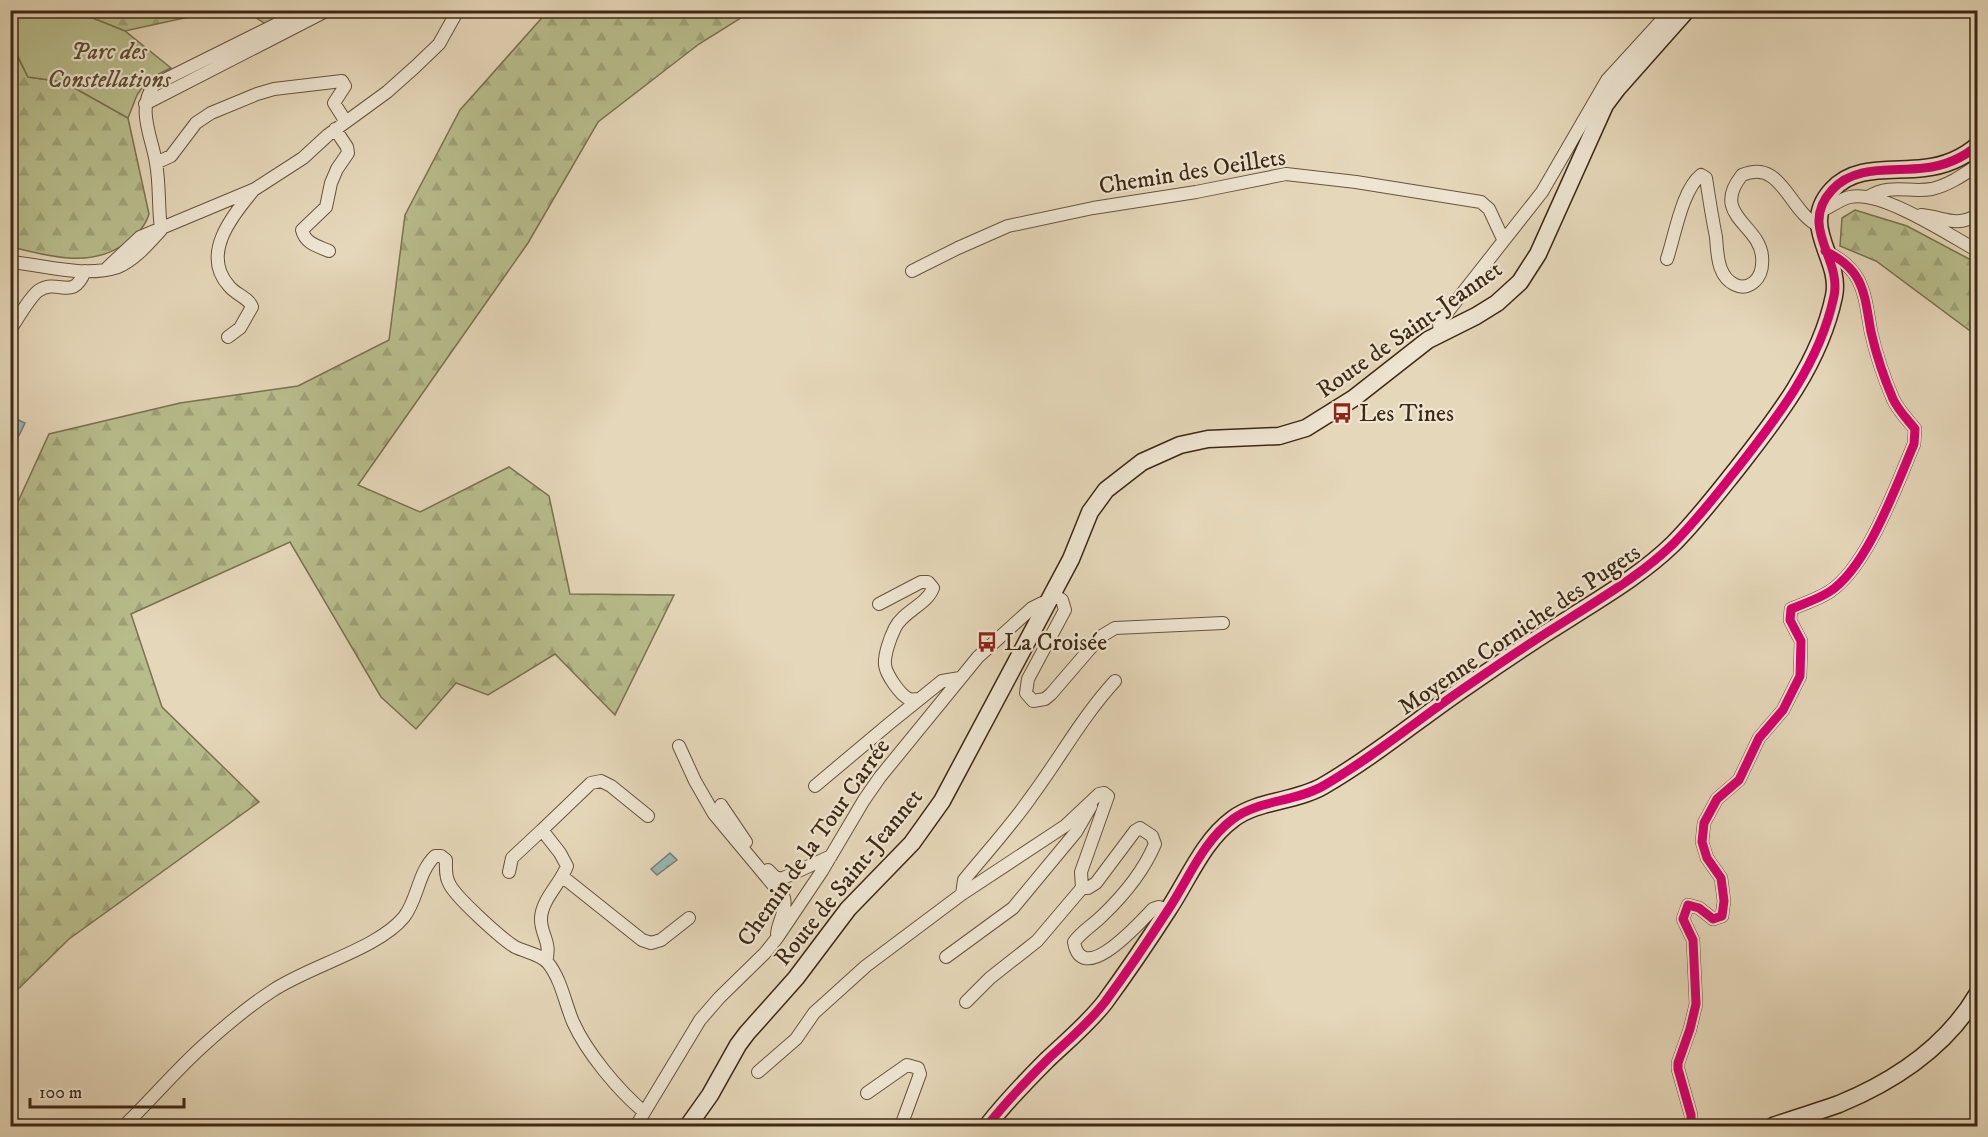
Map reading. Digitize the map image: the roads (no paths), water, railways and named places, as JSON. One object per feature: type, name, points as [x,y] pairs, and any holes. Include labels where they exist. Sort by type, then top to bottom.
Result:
[{"type":"main road","name":"Route de Saint-Jeannet","points":[[688,1126],[751,1028],[796,978],[848,909],[897,859],[928,821],[958,772],[1076,549],[1090,512],[1106,490],[1133,468],[1167,450],[1194,441],[1279,436],[1306,429],[1339,409],[1428,340],[1488,309],[1503,298],[1520,282],[1538,254],[1605,105],[1687,10]]},
{"type":"main road","points":[[1820,218],[1831,191],[1849,178],[1879,170],[1942,165],[1974,149],[1977,145]]},
{"type":"main road","name":"Moyenne Corniche des Pugets","points":[[987,1126],[1029,1078],[1103,1005],[1168,910],[1211,840],[1236,816],[1252,809],[1296,798],[1329,783],[1468,685],[1638,575],[1676,541],[1768,429],[1807,369],[1821,338],[1834,296],[1834,272],[1820,235],[1820,218]]},
{"type":"main road","points":[[1773,1126],[1856,1096],[1910,1065],[1952,1030],[1965,1015],[1977,993]]},
{"type":"street","points":[[161,229],[156,163],[146,120],[147,93],[153,85],[305,10]]},
{"type":"street","points":[[145,104],[328,10]]},
{"type":"street","points":[[10,262],[85,272],[118,267],[134,257],[161,229],[255,189],[303,158],[335,129],[387,92],[415,67],[438,44],[458,10]]},
{"type":"street","points":[[1440,334],[1442,319],[1542,192],[1611,74],[1671,10]]},
{"type":"street","points":[[156,163],[171,156],[196,123],[211,112],[257,94],[284,87],[342,81],[345,86],[334,103],[346,122]]},
{"type":"street","points":[[328,251],[304,238],[302,230],[307,222],[326,207],[331,183],[348,153],[347,147],[335,129]]},
{"type":"street","points":[[1868,197],[1878,191],[1898,188],[1930,189],[1948,184],[1977,165]]},
{"type":"street","points":[[1667,259],[1686,197],[1695,180],[1701,175],[1706,178],[1718,262],[1727,279],[1735,285],[1748,286],[1754,282],[1761,271],[1760,249],[1739,219],[1731,201],[1733,191],[1742,175],[1760,170],[1767,172],[1785,190],[1806,218],[1820,218],[1850,197],[1868,197],[1889,203],[1977,251]]},
{"type":"street","name":"Chemin des Oeillets","points":[[912,271],[1008,226],[1093,208],[1196,192],[1286,174],[1356,182],[1481,202],[1489,209],[1503,239]]},
{"type":"street","points":[[228,337],[240,328],[252,307],[251,303],[228,286],[219,269],[218,245],[230,221],[255,189]]},
{"type":"street","points":[[214,207],[223,210],[230,221]]},
{"type":"street","points":[[1911,214],[1952,222],[1963,222],[1977,215]]},
{"type":"street","points":[[1686,1126],[1691,1120],[1691,1115],[1678,1063],[1696,1004],[1696,981],[1693,940],[1683,919],[1688,905],[1699,908],[1713,920],[1722,916],[1724,901],[1720,878],[1707,858],[1702,842],[1704,823],[1717,799],[1739,780],[1759,738],[1783,710],[1800,676],[1801,641],[1790,620],[1791,609],[1830,592],[1853,569],[1866,550],[1914,444],[1915,429],[1894,401],[1872,333],[1868,301],[1860,282],[1851,268],[1825,251]]},
{"type":"street","points":[[10,330],[34,294],[47,288],[75,287],[80,284],[85,272]]},
{"type":"street","points":[[879,604],[921,582],[928,582],[933,588],[931,594],[903,615],[894,629],[885,662],[886,672],[896,688],[909,699],[918,699]]},
{"type":"street","points":[[1049,599],[1062,600],[1065,610],[1028,680],[1026,693],[1034,701],[1045,699],[1051,694],[1100,637],[1115,628],[1223,623]]},
{"type":"street","name":"Chemin de la Tour Carrée","points":[[636,1126],[700,1020],[777,938],[880,777],[978,657],[1032,608],[1049,599]]},
{"type":"street","points":[[815,786],[942,681],[960,678]]},
{"type":"street","points":[[962,894],[964,880],[1031,798],[1076,728],[1115,681]]},
{"type":"street","points":[[679,746],[714,814],[784,898],[786,906],[777,925],[777,938]]},
{"type":"street","points":[[509,872],[512,858],[591,783],[601,782],[610,786],[648,816]]},
{"type":"street","points":[[758,1072],[796,1039],[814,1013],[829,998],[881,955],[962,894],[1065,826],[1099,794],[1104,793],[1108,796],[1081,872],[1082,888],[1037,941],[990,978],[966,1002]]},
{"type":"street","points":[[946,957],[1013,908],[1076,832],[1094,799]]},
{"type":"street","points":[[721,805],[759,861],[775,877],[781,879],[831,856]]},
{"type":"street","points":[[1082,888],[1088,888],[1096,883],[1140,828],[1152,836],[1155,844],[1144,866],[1102,916],[1078,936],[1074,942],[1075,948],[1080,955],[1088,958],[1097,957],[1118,944],[1153,909],[1159,907],[1168,910]]},
{"type":"street","points":[[542,830],[567,866],[563,877],[544,906],[541,919],[548,944],[546,961]]},
{"type":"street","points":[[124,1126],[204,1045],[270,992],[289,980],[364,945],[404,917],[426,868],[435,856],[441,856],[446,860],[448,883],[455,893],[514,946],[546,961],[553,971],[574,1024],[588,1048],[630,1100],[644,1112]]},
{"type":"street","points":[[563,877],[642,940],[651,943],[661,940],[688,918]]},
{"type":"street","points":[[867,1093],[907,1065],[918,1068],[920,1074],[901,1126]]},
{"type":"water","points":[[12,417],[25,423],[13,448],[11,447]]},
{"type":"water","points":[[670,853],[677,860],[657,875],[651,869]]},
{"type":"waterway","points":[[10,846],[17,839]]},
{"type":"place","name":"Les Tines","points":[[1342,413]]},
{"type":"place","name":"La Croisée","points":[[987,642]]},
{"type":"park label","name":"Parc des Constellations","points":[[109,65]]}]
